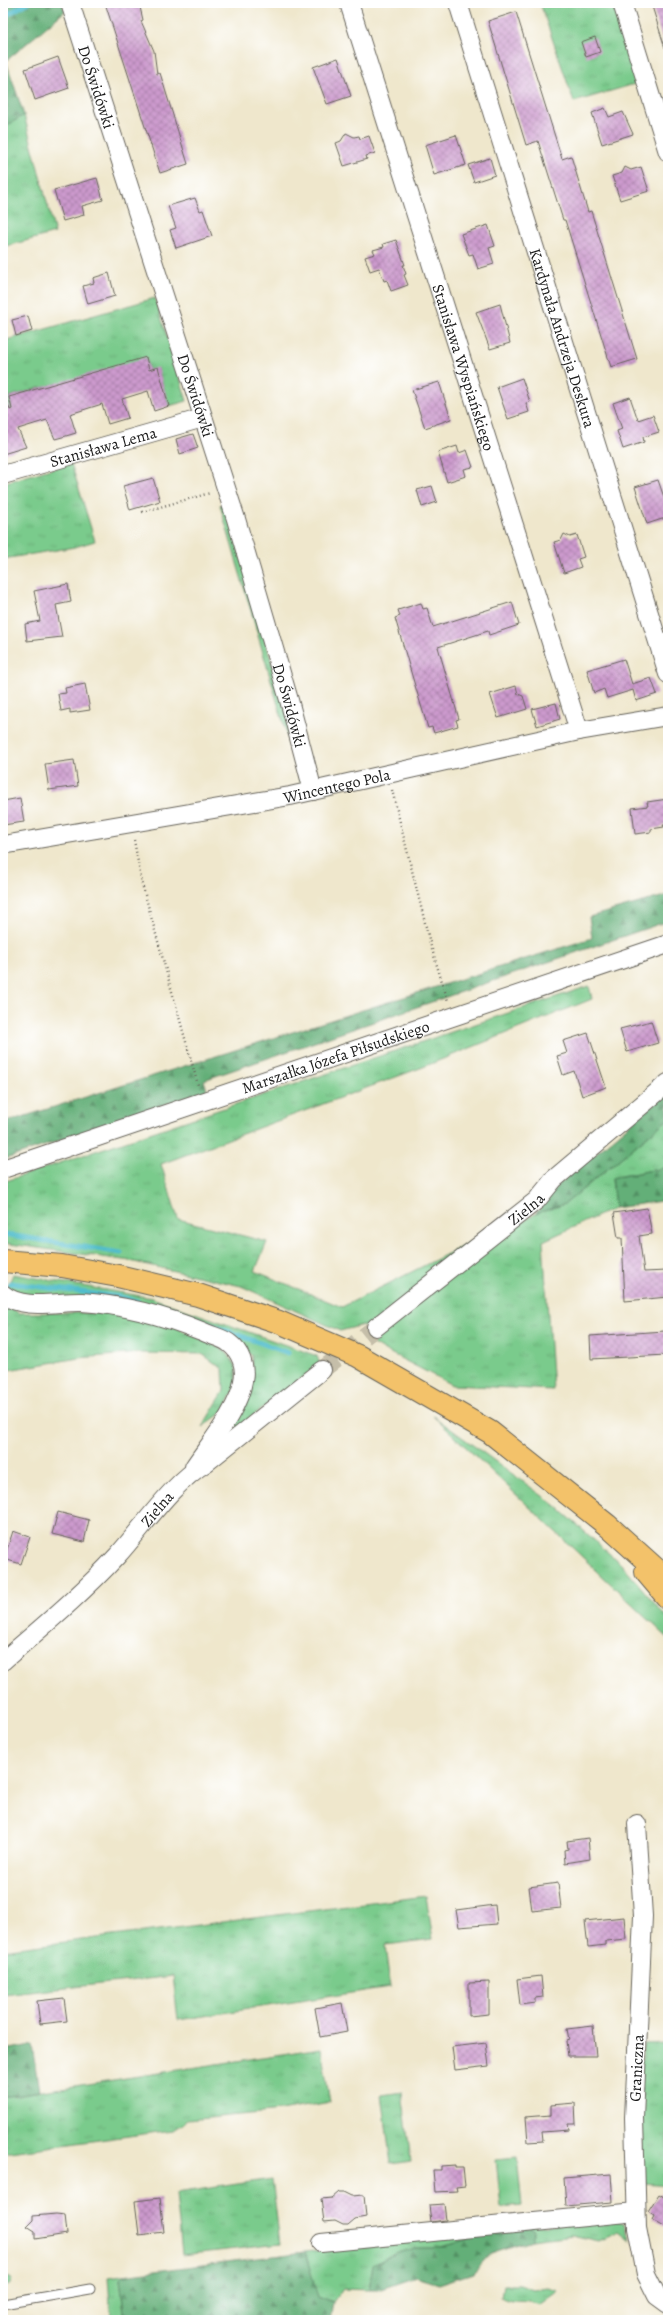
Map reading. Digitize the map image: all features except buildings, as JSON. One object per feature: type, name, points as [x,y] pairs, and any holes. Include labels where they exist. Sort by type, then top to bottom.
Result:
[{"type":"main road","points":[[3,1261],[62,1266],[118,1276],[198,1295],[279,1322],[358,1356],[490,1432],[607,1525],[668,1580]]},
{"type":"main road","points":[[607,1525],[668,1598]]},
{"type":"street","name":"Do Świdówki","points":[[70,3],[225,488],[281,672],[313,791]]},
{"type":"street","name":"Stanisława Wyspiańskiego","points":[[349,3],[579,731]]},
{"type":"street","name":"Kardynała Andrzeja Deskura","points":[[458,3],[668,674]]},
{"type":"street","points":[[622,3],[668,152]]},
{"type":"street","name":"Stanisława Lema","points":[[3,475],[203,418]]},
{"type":"street","name":"Wincentego Pola","points":[[3,845],[313,791],[579,731],[668,716]]},
{"type":"street","name":"Marszałka Józefa Piłsudskiego","points":[[3,1168],[204,1102],[668,944]]},
{"type":"street","name":"Zielna","points":[[376,1327],[537,1200],[554,1179],[668,1084]]},
{"type":"street","points":[[3,1294],[10,1300],[31,1303],[81,1302],[127,1307],[187,1325],[229,1343],[239,1353],[244,1366],[244,1380],[240,1396],[190,1472]]},
{"type":"street","name":"Zielna","points":[[3,1661],[64,1608],[116,1557],[190,1472],[207,1462],[322,1370]]},
{"type":"street","name":"Graniczna","points":[[637,1824],[643,1916],[634,2118],[636,2212],[646,2274],[657,2296],[668,2304]]},
{"type":"street","points":[[321,2243],[636,2212]]},
{"type":"lane","points":[[3,2304],[90,2289]]},
{"type":"path","points":[[142,512],[225,488]]},
{"type":"path","points":[[388,774],[430,943],[453,1017]]},
{"type":"path","points":[[131,823],[142,884],[197,1083],[204,1102]]},
{"type":"green space","points":[[3,3],[62,3],[65,11],[6,61],[24,115],[3,128]]},
{"type":"green space","points":[[540,3],[615,3],[638,83],[574,102]]},
{"type":"green space","points":[[24,115],[55,233],[3,247],[3,128]]},
{"type":"green space","points":[[155,298],[187,401],[169,406],[158,368],[149,370],[146,358],[46,400],[42,387],[9,397],[12,409],[3,412],[3,341]]},
{"type":"green space","points":[[71,463],[95,541],[75,547],[3,559],[3,483]]},
{"type":"green space","points":[[225,504],[308,785],[302,787],[220,505]]},
{"type":"green space","points":[[668,895],[668,921],[204,1080],[207,1090],[3,1160],[3,1123],[592,938],[589,917]]},
{"type":"green space","points":[[589,986],[592,999],[423,1067],[161,1164],[178,1219],[267,1242],[255,1271],[342,1307],[471,1242],[474,1245],[366,1331],[363,1325],[340,1331],[241,1286],[130,1261],[3,1243],[3,1182]]},
{"type":"green space","points":[[668,1092],[668,1119],[565,1204],[535,1214],[560,1183]]},
{"type":"green space","points":[[668,1119],[668,1167],[612,1178],[615,1208],[543,1241],[553,1390],[452,1385],[369,1342],[503,1234],[535,1214],[565,1204]]},
{"type":"green space","points":[[668,1167],[668,1200],[615,1208],[612,1178]]},
{"type":"green space","points":[[13,1274],[152,1298],[317,1356],[320,1364],[214,1446],[251,1380],[252,1356],[233,1338],[150,1307],[18,1296],[7,1288]]},
{"type":"green space","points":[[3,1304],[19,1313],[133,1313],[177,1328],[226,1351],[236,1367],[236,1387],[223,1412],[202,1427],[224,1391],[223,1369],[202,1354],[141,1353],[79,1358],[8,1370],[3,1368]]},
{"type":"green space","points":[[433,1416],[555,1505],[622,1565],[668,1619],[668,1638]]},
{"type":"green space","points":[[426,1896],[433,1939],[385,1945],[390,1987],[178,2020],[173,1976],[3,1995],[3,1950]]},
{"type":"green space","points":[[668,2043],[668,2185],[643,2183],[640,2090],[643,2044]]},
{"type":"green space","points":[[32,2045],[39,2091],[3,2097],[3,2050]]},
{"type":"green space","points":[[321,2048],[330,2102],[280,2111],[188,2120],[173,2130],[3,2153],[3,2097]]},
{"type":"green space","points":[[402,2092],[411,2161],[391,2164],[382,2095]]},
{"type":"green space","points":[[517,2157],[522,2206],[501,2208],[496,2159]]},
{"type":"green space","points":[[272,2179],[280,2244],[182,2255],[176,2193]]},
{"type":"green space","points":[[613,2219],[624,2223],[630,2242],[618,2232],[598,2241],[572,2235],[531,2240],[534,2231],[529,2227]]},
{"type":"green space","points":[[529,2227],[534,2231],[531,2240],[491,2253],[473,2273],[439,2284],[416,2277],[378,2290],[369,2290],[373,2265],[392,2255],[415,2248],[432,2248],[466,2240],[479,2232]]},
{"type":"green space","points":[[479,2232],[466,2240],[432,2248],[415,2248],[392,2255],[374,2265],[369,2290],[343,2289],[333,2303],[318,2297],[305,2252]]},
{"type":"green space","points":[[305,2252],[318,2297],[333,2303],[330,2320],[125,2320],[120,2279],[123,2275]]},
{"type":"green space","points":[[123,2275],[120,2279],[125,2320],[111,2320],[108,2277]]},
{"type":"green space","points":[[7,2277],[12,2282],[7,2287],[2,2282]]},
{"type":"green space","points":[[503,2285],[520,2285],[533,2290],[548,2288],[558,2291],[539,2305],[529,2302],[511,2301],[501,2297]]},
{"type":"waterway","points":[[3,17],[27,3]]},
{"type":"waterway","points":[[3,1234],[121,1253]]},
{"type":"waterway","points":[[10,1283],[120,1297],[137,1301]]},
{"type":"waterway","points":[[183,1315],[288,1353]]},
{"type":"tunnel","points":[[322,1370],[376,1327]]}]
